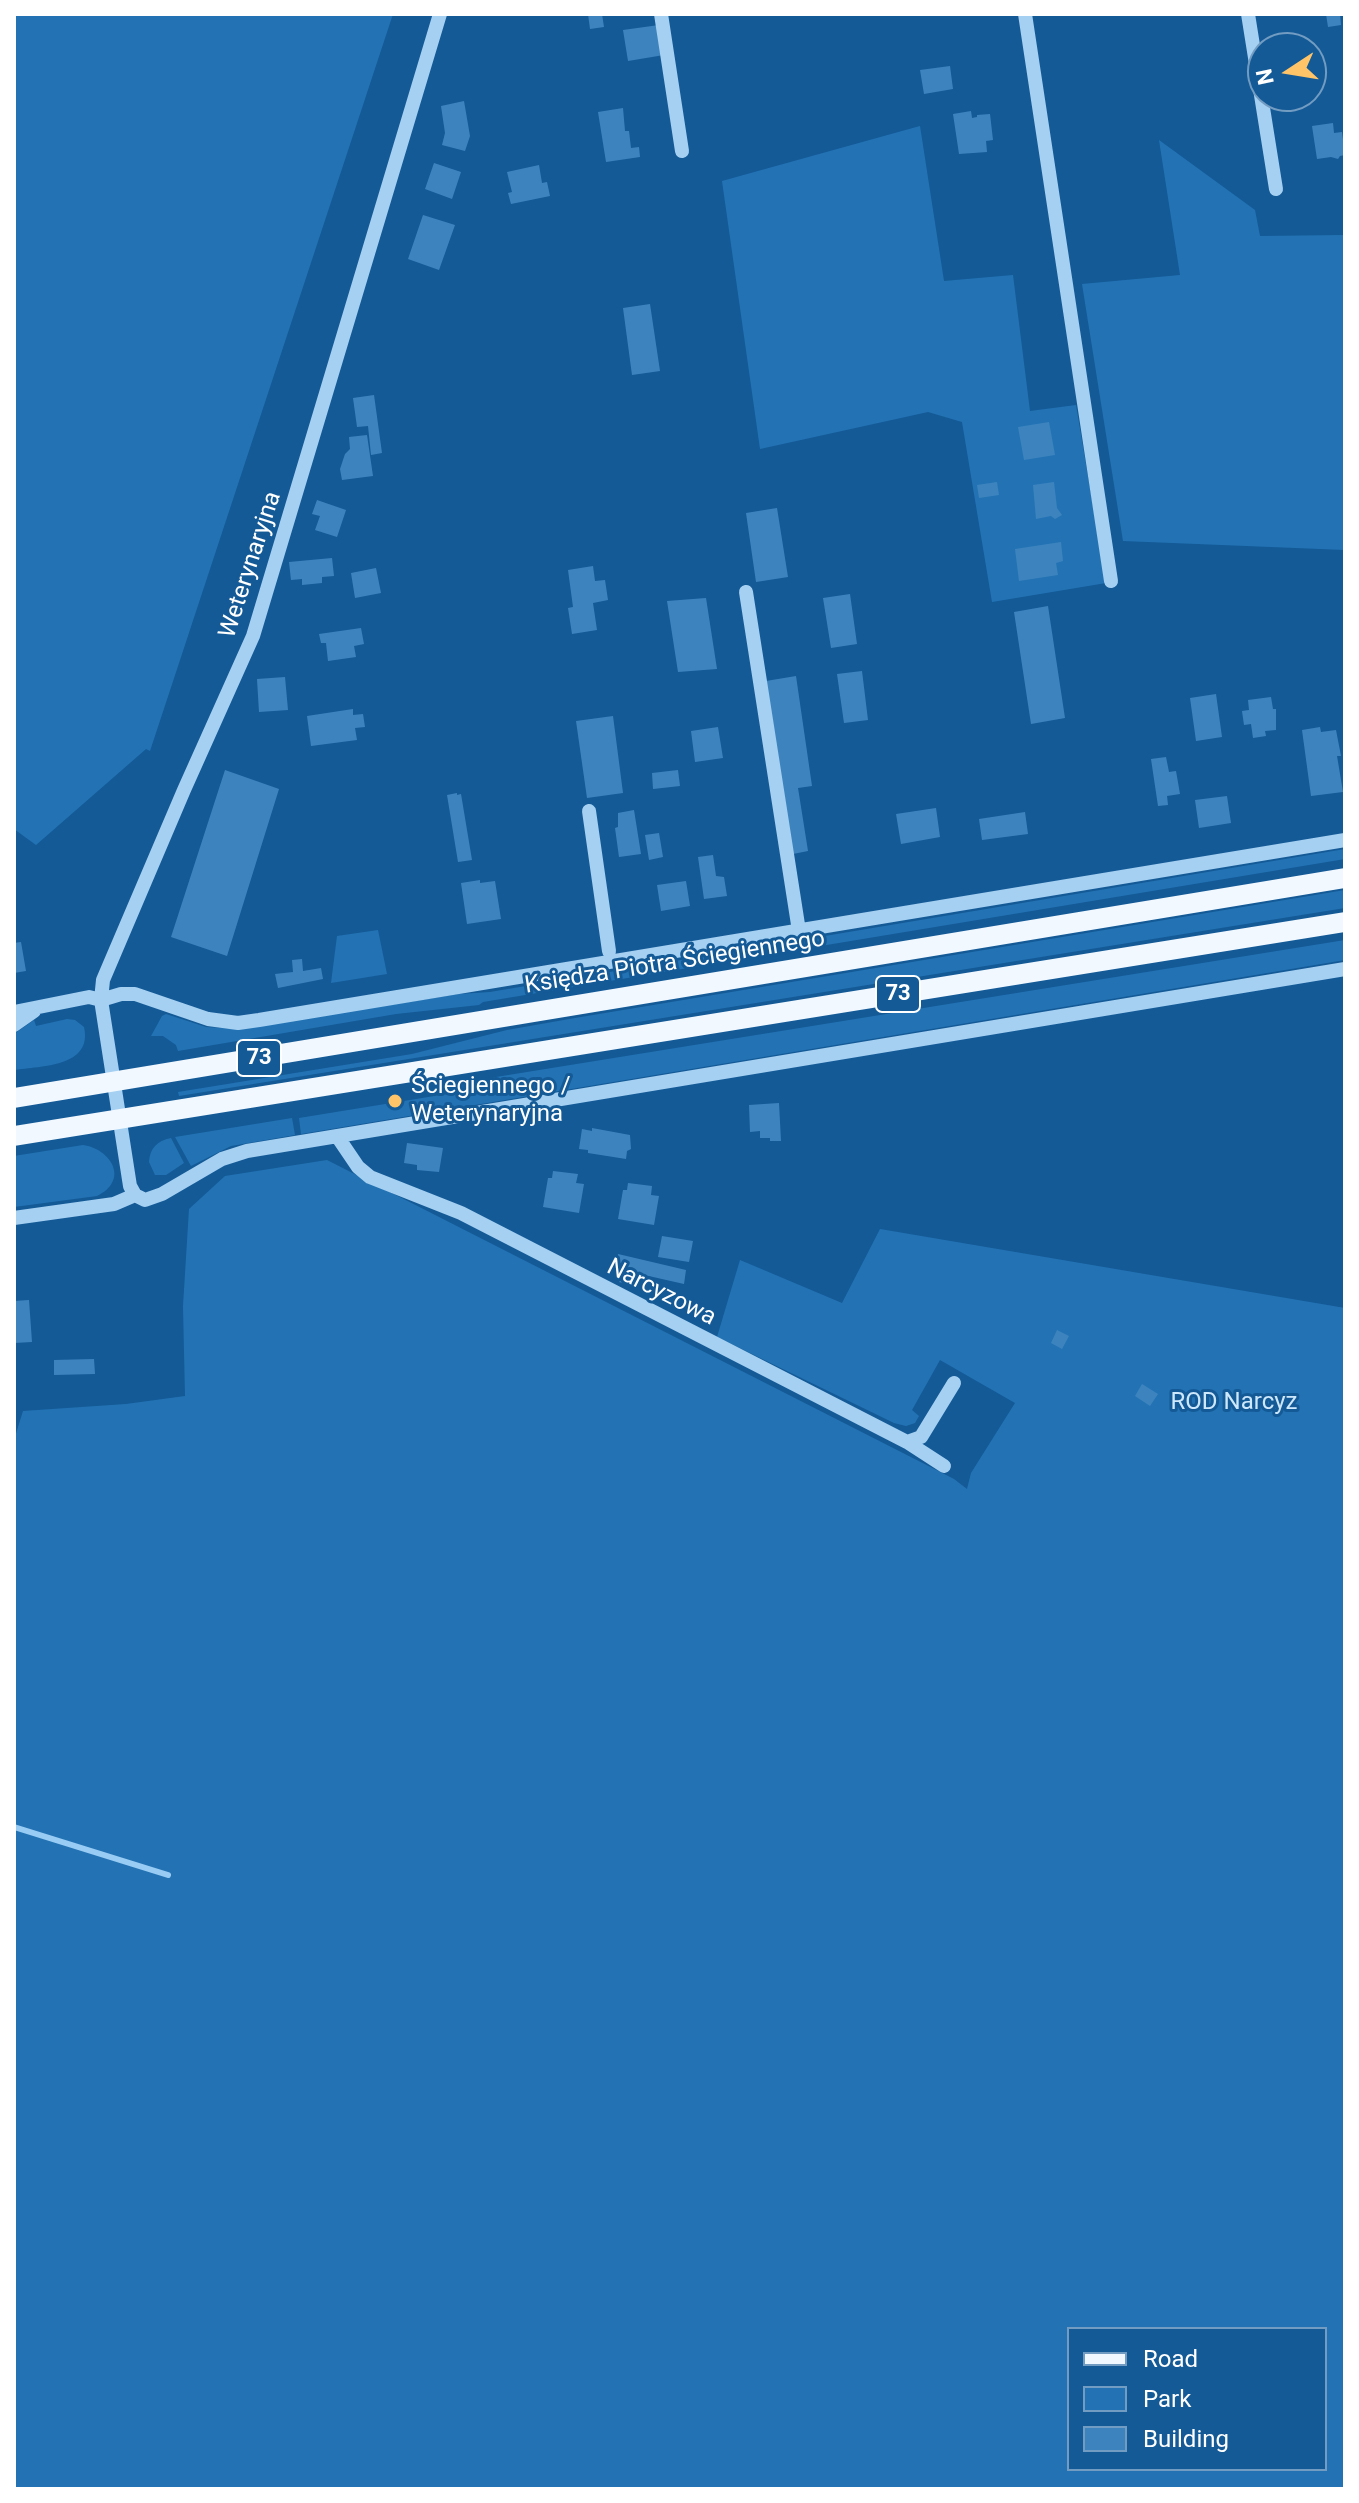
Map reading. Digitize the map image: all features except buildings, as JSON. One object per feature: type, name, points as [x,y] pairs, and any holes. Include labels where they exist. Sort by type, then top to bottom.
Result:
[{"type":"main road","name":"Księdza Piotra Ściegiennego","points":[[14,1098],[1345,878]]},
{"type":"main road","name":"73","points":[[14,1136],[1345,922]]},
{"type":"street","name":"Weterynaryjna","points":[[135,1195],[130,1186],[113,1082],[101,1000],[103,980],[253,636],[440,14]]},
{"type":"street","points":[[661,14],[682,151]]},
{"type":"street","points":[[1025,14],[1111,581]]},
{"type":"street","points":[[1248,14],[1276,189]]},
{"type":"street","points":[[746,592],[799,931]]},
{"type":"street","points":[[589,811],[609,951]]},
{"type":"street","points":[[14,1012],[89,997],[101,1000],[121,994],[135,994],[208,1019],[238,1023],[1345,840]]},
{"type":"street","points":[[14,1218],[114,1204],[135,1195],[145,1200],[152,1198],[222,1159],[247,1151],[1345,969]]},
{"type":"street","points":[[14,1025],[41,1006]]},
{"type":"street","name":"Narcyzowa","points":[[337,1136],[358,1167],[370,1177],[461,1213],[907,1442],[944,1466]]},
{"type":"street","points":[[907,1442],[921,1437],[954,1383]]},
{"type":"green space","points":[[14,14],[393,14],[150,751],[146,749],[36,845],[14,829]]},
{"type":"green space","points":[[920,126],[944,281],[1013,275],[1030,411],[1076,405],[1106,583],[992,602],[962,422],[928,412],[760,449],[722,181]]},
{"type":"green space","points":[[1159,140],[1255,210],[1260,236],[1345,235],[1345,550],[1123,541],[1082,284],[1180,275]]},
{"type":"green space","points":[[1345,849],[1345,859],[479,1005],[396,1014],[178,1051],[176,1045],[163,1036],[151,1036],[166,1014],[206,1027],[237,1029],[459,994],[490,992]]},
{"type":"green space","points":[[1345,890],[1345,908],[179,1096],[178,1092],[412,1054],[507,1030],[575,1018]]},
{"type":"green space","points":[[378,930],[387,974],[331,983],[337,936]]},
{"type":"green space","points":[[1345,940],[1345,960],[301,1134],[299,1118],[453,1093],[453,1086],[496,1077]]},
{"type":"green space","points":[[34,1020],[36,1026],[75,1020],[84,1027],[85,1040],[81,1050],[62,1062],[14,1070],[14,1034]]},
{"type":"green space","points":[[292,1118],[295,1135],[231,1146],[191,1166],[175,1137]]},
{"type":"green space","points":[[171,1138],[184,1163],[166,1175],[155,1175],[149,1162],[151,1153],[158,1143]]},
{"type":"green space","points":[[83,1145],[102,1152],[113,1166],[113,1182],[107,1189],[97,1196],[14,1207],[14,1156]]},
{"type":"green space","name":"ROD Narcyz","points":[[327,1160],[954,1479],[967,1489],[971,1473],[1015,1403],[940,1360],[912,1410],[919,1416],[915,1423],[906,1426],[717,1337],[740,1260],[842,1303],[880,1229],[1345,1308],[1345,2489],[14,2489],[14,1440],[23,1411],[126,1404],[185,1396],[183,1306],[189,1209],[225,1176]]},
{"type":"waterway","points":[[14,1827],[168,1875]]},
{"type":"place","name":"Ściegiennego / Weterynaryjna","points":[[395,1101]]}]
